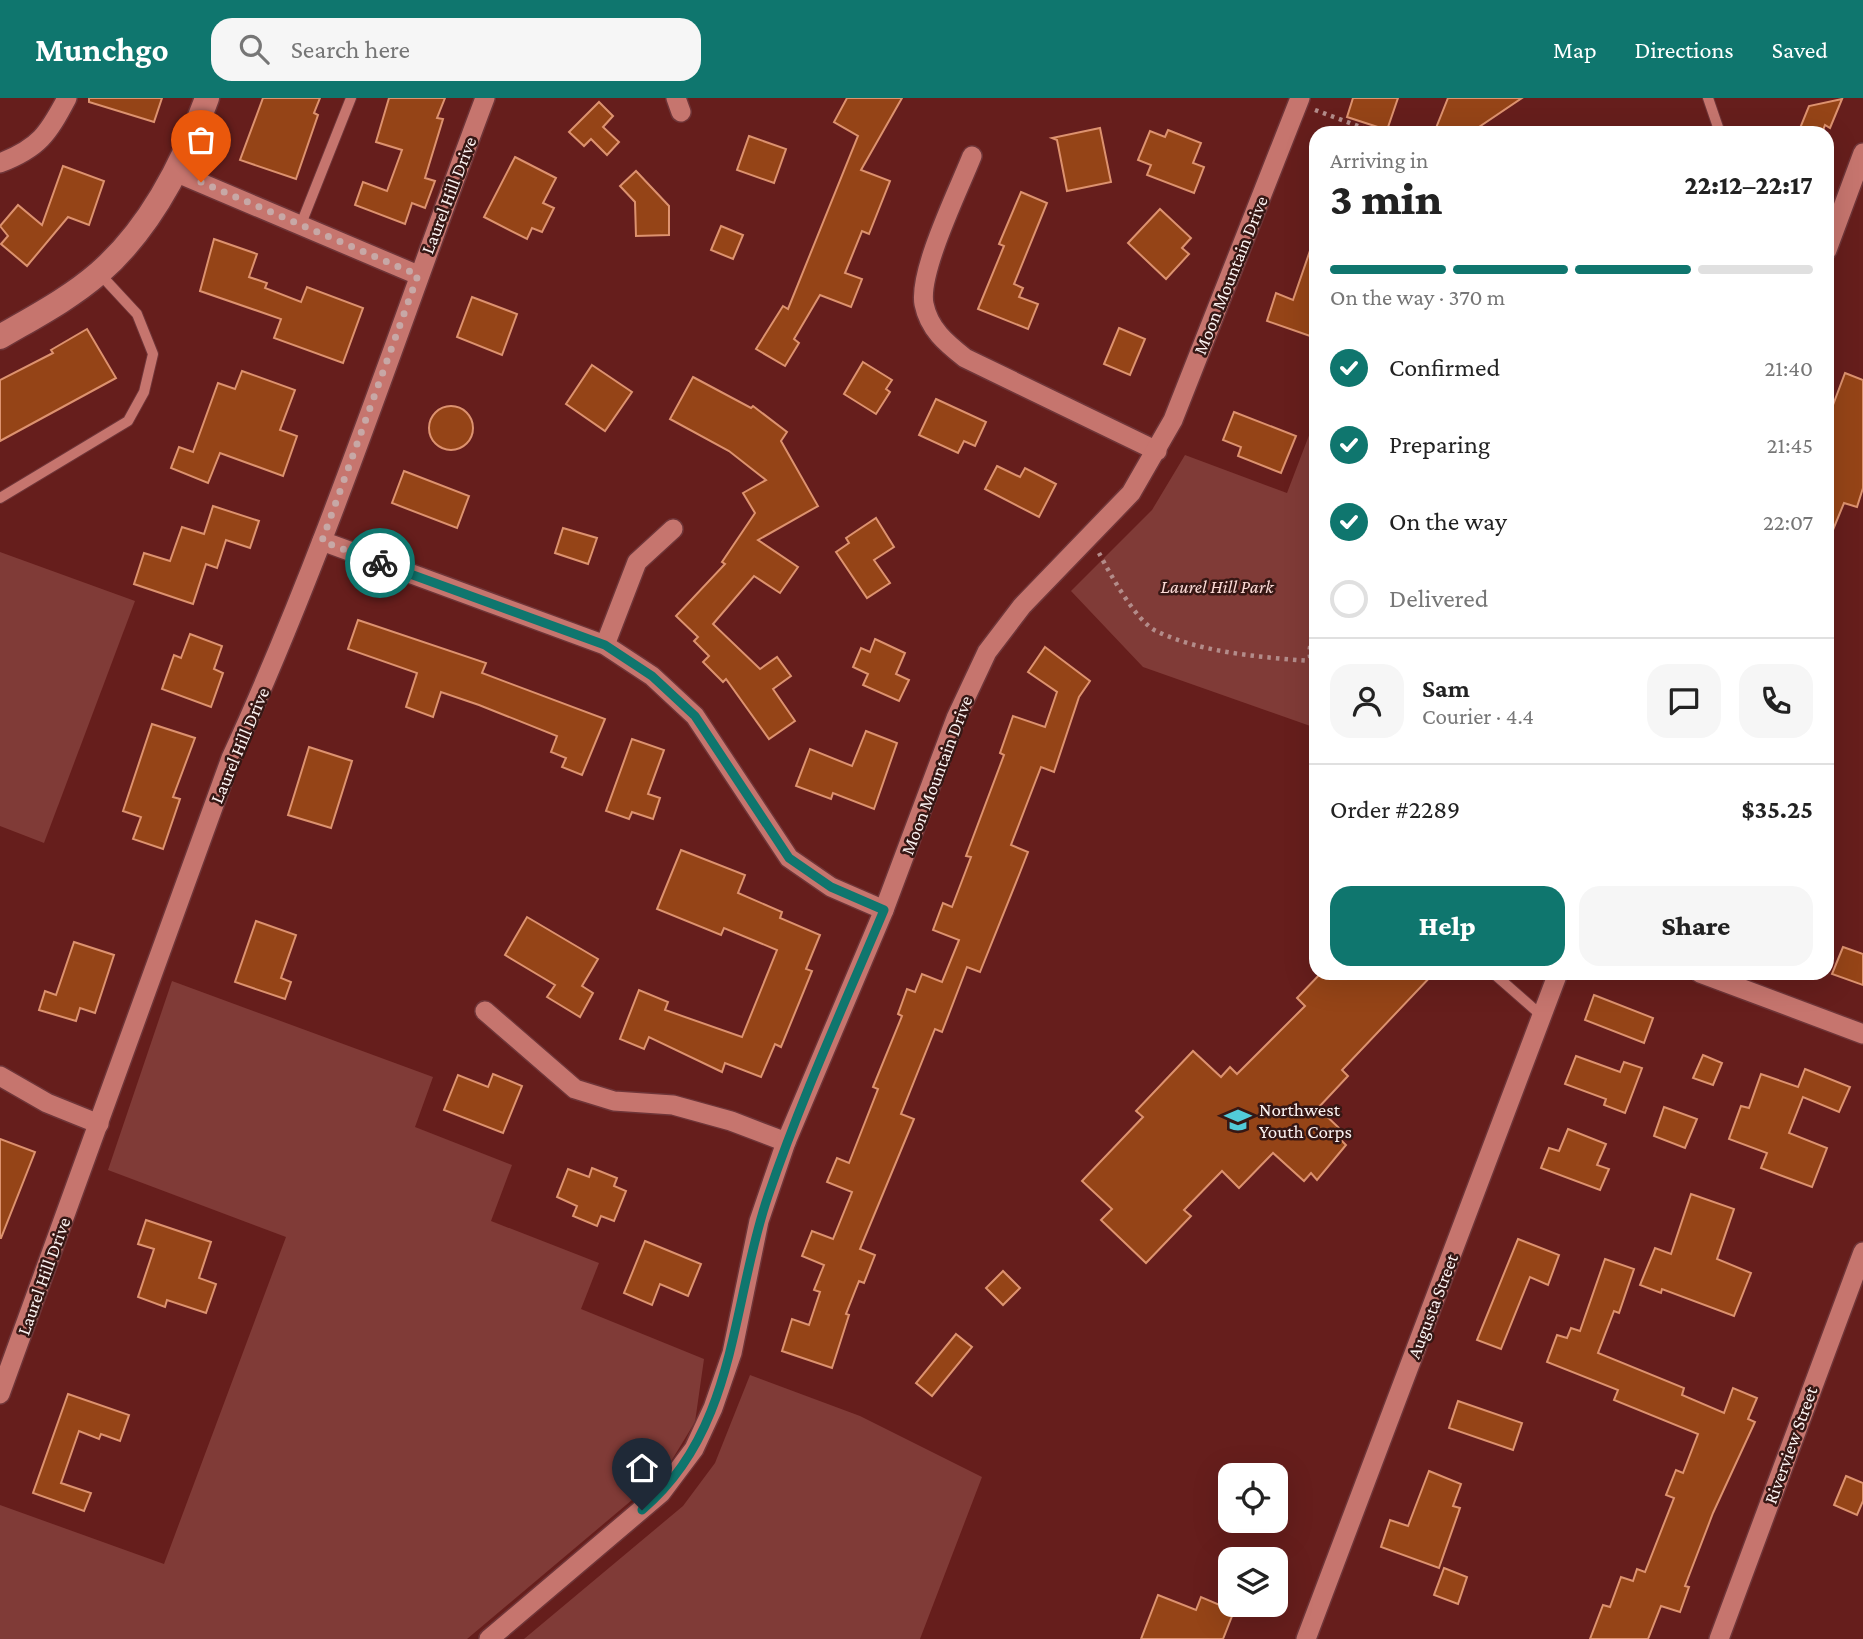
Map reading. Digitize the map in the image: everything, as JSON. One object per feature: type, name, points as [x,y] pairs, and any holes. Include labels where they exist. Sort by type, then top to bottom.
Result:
[{"type":"street","points":[[0,163],[27,152],[51,128],[67,98]]},
{"type":"street","points":[[0,337],[55,306],[99,273],[155,208],[175,172],[207,98]]},
{"type":"street","name":"Laurel Hill Drive","points":[[0,1394],[231,758],[275,663],[322,541],[485,98]]},
{"type":"street","name":"Moon Mountain Drive","points":[[489,1639],[661,1493],[694,1449],[713,1408],[732,1353],[759,1221],[786,1142],[884,910],[956,718],[987,652],[1022,606],[1131,493],[1157,451],[1173,420],[1299,101]]},
{"type":"street","points":[[1834,221],[1863,153]]},
{"type":"street","points":[[972,156],[926,274],[924,303],[938,337],[965,358],[1157,451]]},
{"type":"street","points":[[175,172],[418,275]]},
{"type":"street","points":[[605,645],[637,562],[673,529]]},
{"type":"street","points":[[322,541],[605,645],[652,676],[695,716],[789,858],[831,887],[884,910]]},
{"type":"street","name":"Augusta Street","points":[[1306,1639],[1555,980]]},
{"type":"street","points":[[1719,980],[1863,1034]]},
{"type":"street","points":[[485,1011],[575,1089],[614,1101],[673,1105],[732,1121],[786,1142]]},
{"type":"street","points":[[0,1076],[47,1103],[99,1124]]},
{"type":"street","name":"Riverview Street","points":[[1719,1639],[1863,1252]]},
{"type":"lane","points":[[301,224],[351,98]]},
{"type":"lane","points":[[1708,98],[1718,126]]},
{"type":"lane","points":[[0,498],[128,421],[144,392],[153,354],[137,314],[99,273]]},
{"type":"lane","points":[[1501,980],[1542,1016]]},
{"type":"path","points":[[1299,101],[1360,126]]},
{"type":"path","points":[[1091,537],[1117,588],[1154,630],[1234,655],[1309,661]]},
{"type":"green space","name":"Laurel Hill Park","points":[[1309,435],[1309,726],[1143,667],[1071,591],[1152,510],[1185,455],[1287,493]]},
{"type":"green space","points":[[0,552],[135,601],[44,843],[0,826]]},
{"type":"green space","points":[[172,981],[433,1077],[415,1127],[512,1165],[491,1221],[599,1263],[581,1309],[704,1359],[695,1422],[664,1473],[467,1639],[0,1639],[0,1505],[164,1564],[286,1237],[108,1170]]},
{"type":"green space","points":[[750,1375],[860,1416],[982,1477],[920,1639],[524,1639],[683,1506],[715,1463]]},
{"type":"building","points":[[89,98],[162,98],[154,122],[89,102]]},
{"type":"building","points":[[263,98],[320,98],[314,113],[318,115],[296,179],[240,160]]},
{"type":"building","points":[[389,98],[445,98],[437,118],[443,119],[425,178],[435,181],[425,208],[412,203],[405,224],[355,205],[363,182],[387,191],[402,150],[376,142]]},
{"type":"building","points":[[847,98],[902,98],[861,170],[890,181],[869,234],[862,231],[845,273],[862,279],[851,307],[820,295],[794,339],[799,343],[785,366],[756,349],[783,306],[788,309],[858,136],[834,122]]},
{"type":"building","points":[[1353,98],[1398,98],[1388,126],[1375,126],[1347,117]]},
{"type":"building","points":[[1448,98],[1522,98],[1480,126],[1437,126]]},
{"type":"building","points":[[1842,99],[1831,126],[1801,126],[1809,106]]},
{"type":"building","points":[[599,102],[613,116],[603,127],[619,142],[607,155],[591,139],[584,146],[569,132]]},
{"type":"building","points":[[1100,128],[1111,182],[1067,191],[1057,140],[1052,138]]},
{"type":"building","points":[[1168,130],[1201,143],[1193,163],[1204,167],[1194,193],[1147,175],[1151,165],[1138,160],[1150,131],[1165,137]]},
{"type":"building","points":[[749,136],[786,149],[774,183],[737,170]]},
{"type":"building","points":[[515,157],[556,178],[543,203],[554,208],[542,232],[532,228],[527,239],[484,217]]},
{"type":"building","points":[[63,166],[104,181],[89,225],[68,217],[27,266],[1,244],[8,236],[0,226],[18,205],[42,225]]},
{"type":"building","points":[[636,171],[669,206],[669,235],[636,236],[635,202],[620,186]]},
{"type":"building","points":[[1021,192],[1047,203],[1014,284],[1023,288],[1019,297],[1038,304],[1028,329],[978,309],[1004,246],[999,244]]},
{"type":"building","points":[[1160,209],[1191,238],[1182,248],[1189,254],[1166,279],[1128,243]]},
{"type":"building","points":[[721,226],[743,235],[733,259],[711,250]]},
{"type":"building","points":[[214,239],[257,254],[249,277],[267,283],[265,288],[301,302],[307,287],[363,308],[343,363],[274,338],[281,319],[200,291]]},
{"type":"building","points":[[1309,254],[1309,336],[1267,321],[1276,293],[1293,300]]},
{"type":"building","points":[[472,297],[517,314],[502,355],[457,337]]},
{"type":"building","points":[[1119,328],[1145,339],[1130,375],[1104,364]]},
{"type":"building","points":[[87,329],[116,378],[0,441],[0,380],[53,353],[51,350]]},
{"type":"building","points":[[863,362],[892,380],[886,389],[890,392],[876,414],[844,394]]},
{"type":"building","points":[[592,365],[632,392],[605,431],[566,404]]},
{"type":"building","points":[[242,371],[295,390],[280,430],[297,436],[283,476],[220,453],[208,483],[171,468],[179,447],[193,452],[218,383],[235,389]]},
{"type":"building","points":[[1845,373],[1863,380],[1863,488],[1857,507],[1844,503],[1834,527],[1834,402]]},
{"type":"building","points":[[693,377],[751,408],[753,406],[787,432],[781,441],[818,506],[758,540],[798,567],[780,593],[754,576],[713,624],[760,669],[777,657],[791,676],[773,689],[795,721],[769,739],[726,679],[723,682],[703,662],[709,656],[694,641],[698,637],[676,616],[725,564],[722,562],[755,513],[743,493],[766,480],[729,451],[670,419]]},
{"type":"building","points":[[936,399],[986,422],[975,446],[964,441],[958,453],[919,435]]},
{"type":"building","points":[[451,406],[460,407],[467,412],[472,419],[472,437],[467,444],[460,449],[451,450],[442,449],[435,444],[430,437],[429,428],[430,419],[435,412],[442,407]]},
{"type":"building","points":[[1234,412],[1296,436],[1281,473],[1238,456],[1241,447],[1223,440]]},
{"type":"building","points":[[997,466],[1020,477],[1025,468],[1056,484],[1039,517],[985,489]]},
{"type":"building","points":[[404,471],[469,496],[457,528],[392,503]]},
{"type":"building","points":[[213,506],[259,521],[250,548],[226,540],[217,568],[206,564],[193,604],[134,584],[144,553],[170,561],[182,527],[204,534]]},
{"type":"building","points":[[876,518],[894,547],[874,560],[890,583],[867,598],[836,552],[849,543],[846,538]]},
{"type":"building","points":[[563,528],[597,538],[588,564],[555,553]]},
{"type":"building","points":[[358,620],[486,663],[482,673],[605,719],[582,775],[562,767],[566,758],[551,752],[557,736],[479,705],[441,692],[433,717],[406,707],[417,673],[348,649]]},
{"type":"building","points":[[190,634],[222,646],[214,669],[223,673],[211,707],[162,689],[174,655],[181,658]]},
{"type":"building","points":[[875,639],[905,653],[896,674],[909,680],[899,701],[863,685],[868,674],[853,667],[861,648],[870,652]]},
{"type":"building","points":[[1045,647],[1090,681],[1079,697],[1054,772],[1041,767],[1011,845],[1028,852],[980,972],[967,967],[942,1032],[935,1029],[901,1114],[914,1119],[860,1249],[875,1255],[864,1283],[859,1281],[846,1314],[849,1315],[832,1368],[782,1351],[792,1319],[809,1325],[820,1292],[814,1290],[824,1265],[802,1256],[812,1231],[833,1239],[852,1192],[827,1182],[837,1158],[849,1163],[878,1089],[873,1087],[902,1016],[898,1014],[907,989],[915,992],[922,974],[942,982],[959,940],[933,930],[943,903],[952,907],[971,857],[966,856],[1004,755],[1000,753],[1013,716],[1045,727],[1057,692],[1028,672]]},
{"type":"building","points":[[152,724],[195,738],[173,797],[180,799],[163,849],[133,839],[141,817],[123,811]]},
{"type":"building","points":[[866,731],[897,743],[874,809],[833,793],[831,799],[796,786],[810,749],[852,766]]},
{"type":"building","points":[[632,739],[664,750],[648,794],[660,798],[653,819],[632,812],[629,819],[606,811]]},
{"type":"building","points":[[309,747],[352,761],[331,828],[288,815]]},
{"type":"building","points":[[681,850],[745,875],[738,893],[782,912],[780,918],[820,935],[806,969],[812,971],[781,1047],[775,1044],[761,1077],[725,1063],[722,1072],[649,1037],[644,1049],[620,1039],[639,990],[668,1002],[665,1010],[742,1037],[777,950],[724,928],[721,935],[657,909]]},
{"type":"building","points":[[527,917],[598,959],[582,986],[593,993],[580,1017],[547,997],[555,985],[505,955]]},
{"type":"building","points":[[256,921],[296,935],[281,978],[291,982],[285,999],[235,982]]},
{"type":"building","points":[[74,942],[114,955],[95,1013],[80,1008],[76,1021],[39,1010],[45,991],[56,995]]},
{"type":"building","points":[[1843,947],[1863,954],[1863,985],[1834,975]]},
{"type":"building","name":"Northwest Youth Corps","points":[[1314,980],[1427,980],[1342,1070],[1348,1076],[1318,1108],[1339,1128],[1334,1133],[1346,1145],[1317,1180],[1311,1173],[1304,1181],[1273,1153],[1239,1188],[1222,1171],[1184,1210],[1191,1216],[1146,1263],[1101,1220],[1112,1209],[1082,1181],[1143,1117],[1136,1111],[1193,1051],[1221,1077],[1230,1067],[1237,1074],[1305,1006],[1297,998]]},
{"type":"building","points":[[1594,995],[1653,1018],[1644,1043],[1585,1020]]},
{"type":"building","points":[[1703,1055],[1722,1063],[1713,1085],[1693,1078]]},
{"type":"building","points":[[1576,1056],[1620,1072],[1624,1062],[1642,1068],[1625,1113],[1604,1105],[1606,1099],[1565,1084]]},
{"type":"building","points":[[1805,1069],[1850,1087],[1839,1112],[1803,1097],[1789,1133],[1827,1148],[1812,1187],[1761,1168],[1767,1153],[1729,1139],[1741,1106],[1749,1108],[1761,1074],[1798,1087]]},
{"type":"building","points":[[493,1074],[522,1086],[503,1133],[444,1110],[458,1075],[488,1087]]},
{"type":"building","points":[[1664,1107],[1697,1119],[1685,1148],[1654,1136]]},
{"type":"building","points":[[1568,1129],[1606,1144],[1597,1165],[1609,1169],[1600,1190],[1541,1168],[1549,1148],[1559,1151]]},
{"type":"building","points":[[0,1139],[35,1152],[1,1238],[0,1238]]},
{"type":"building","points":[[592,1168],[617,1178],[614,1186],[626,1191],[614,1221],[601,1216],[597,1226],[573,1216],[577,1206],[557,1197],[568,1169],[589,1177]]},
{"type":"building","points":[[1691,1194],[1734,1209],[1717,1259],[1751,1273],[1734,1316],[1662,1289],[1661,1293],[1640,1285],[1655,1248],[1671,1254]]},
{"type":"building","points":[[146,1220],[211,1242],[199,1278],[216,1284],[206,1313],[167,1300],[165,1307],[138,1297],[154,1249],[138,1244]]},
{"type":"building","points":[[1518,1239],[1559,1255],[1548,1285],[1530,1277],[1501,1349],[1477,1340]]},
{"type":"building","points":[[645,1241],[701,1264],[688,1296],[660,1284],[652,1305],[624,1293]]},
{"type":"building","points":[[1605,1259],[1634,1269],[1619,1313],[1614,1311],[1598,1353],[1684,1388],[1682,1395],[1724,1413],[1733,1388],[1757,1398],[1748,1419],[1755,1422],[1713,1513],[1685,1586],[1689,1587],[1680,1612],[1661,1606],[1648,1639],[1590,1639],[1603,1605],[1610,1607],[1621,1577],[1633,1581],[1637,1569],[1645,1572],[1674,1498],[1666,1495],[1676,1470],[1683,1473],[1698,1434],[1614,1400],[1618,1390],[1547,1362],[1557,1335],[1567,1338],[1571,1328],[1580,1331]]},
{"type":"building","points":[[1003,1271],[1020,1288],[1003,1305],[986,1288]]},
{"type":"building","points":[[956,1334],[972,1347],[932,1396],[916,1383]]},
{"type":"building","points":[[68,1394],[129,1415],[120,1441],[101,1434],[99,1439],[79,1431],[61,1483],[91,1493],[84,1511],[33,1493]]},
{"type":"building","points":[[1458,1401],[1522,1423],[1513,1450],[1449,1428]]},
{"type":"building","points":[[1429,1471],[1461,1484],[1453,1506],[1460,1508],[1439,1568],[1381,1547],[1390,1520],[1408,1526]]},
{"type":"building","points":[[1846,1476],[1863,1483],[1863,1501],[1857,1515],[1834,1505]]},
{"type":"building","points":[[1444,1568],[1467,1577],[1458,1604],[1434,1595]]},
{"type":"building","points":[[1158,1595],[1196,1610],[1201,1597],[1218,1604],[1218,1617],[1232,1617],[1223,1639],[1141,1639]]},
{"type":"way so far","points":[[201,182],[418,275],[322,541],[380,563]]},
{"type":"place","name":"Northwest Youth Corps","points":[[1238,1120]]},
{"type":"route","points":[[380,563],[605,645],[652,676],[695,716],[789,858],[831,887],[884,910],[786,1142],[759,1221],[732,1353],[713,1408],[694,1449],[661,1493],[642,1510]]}]
